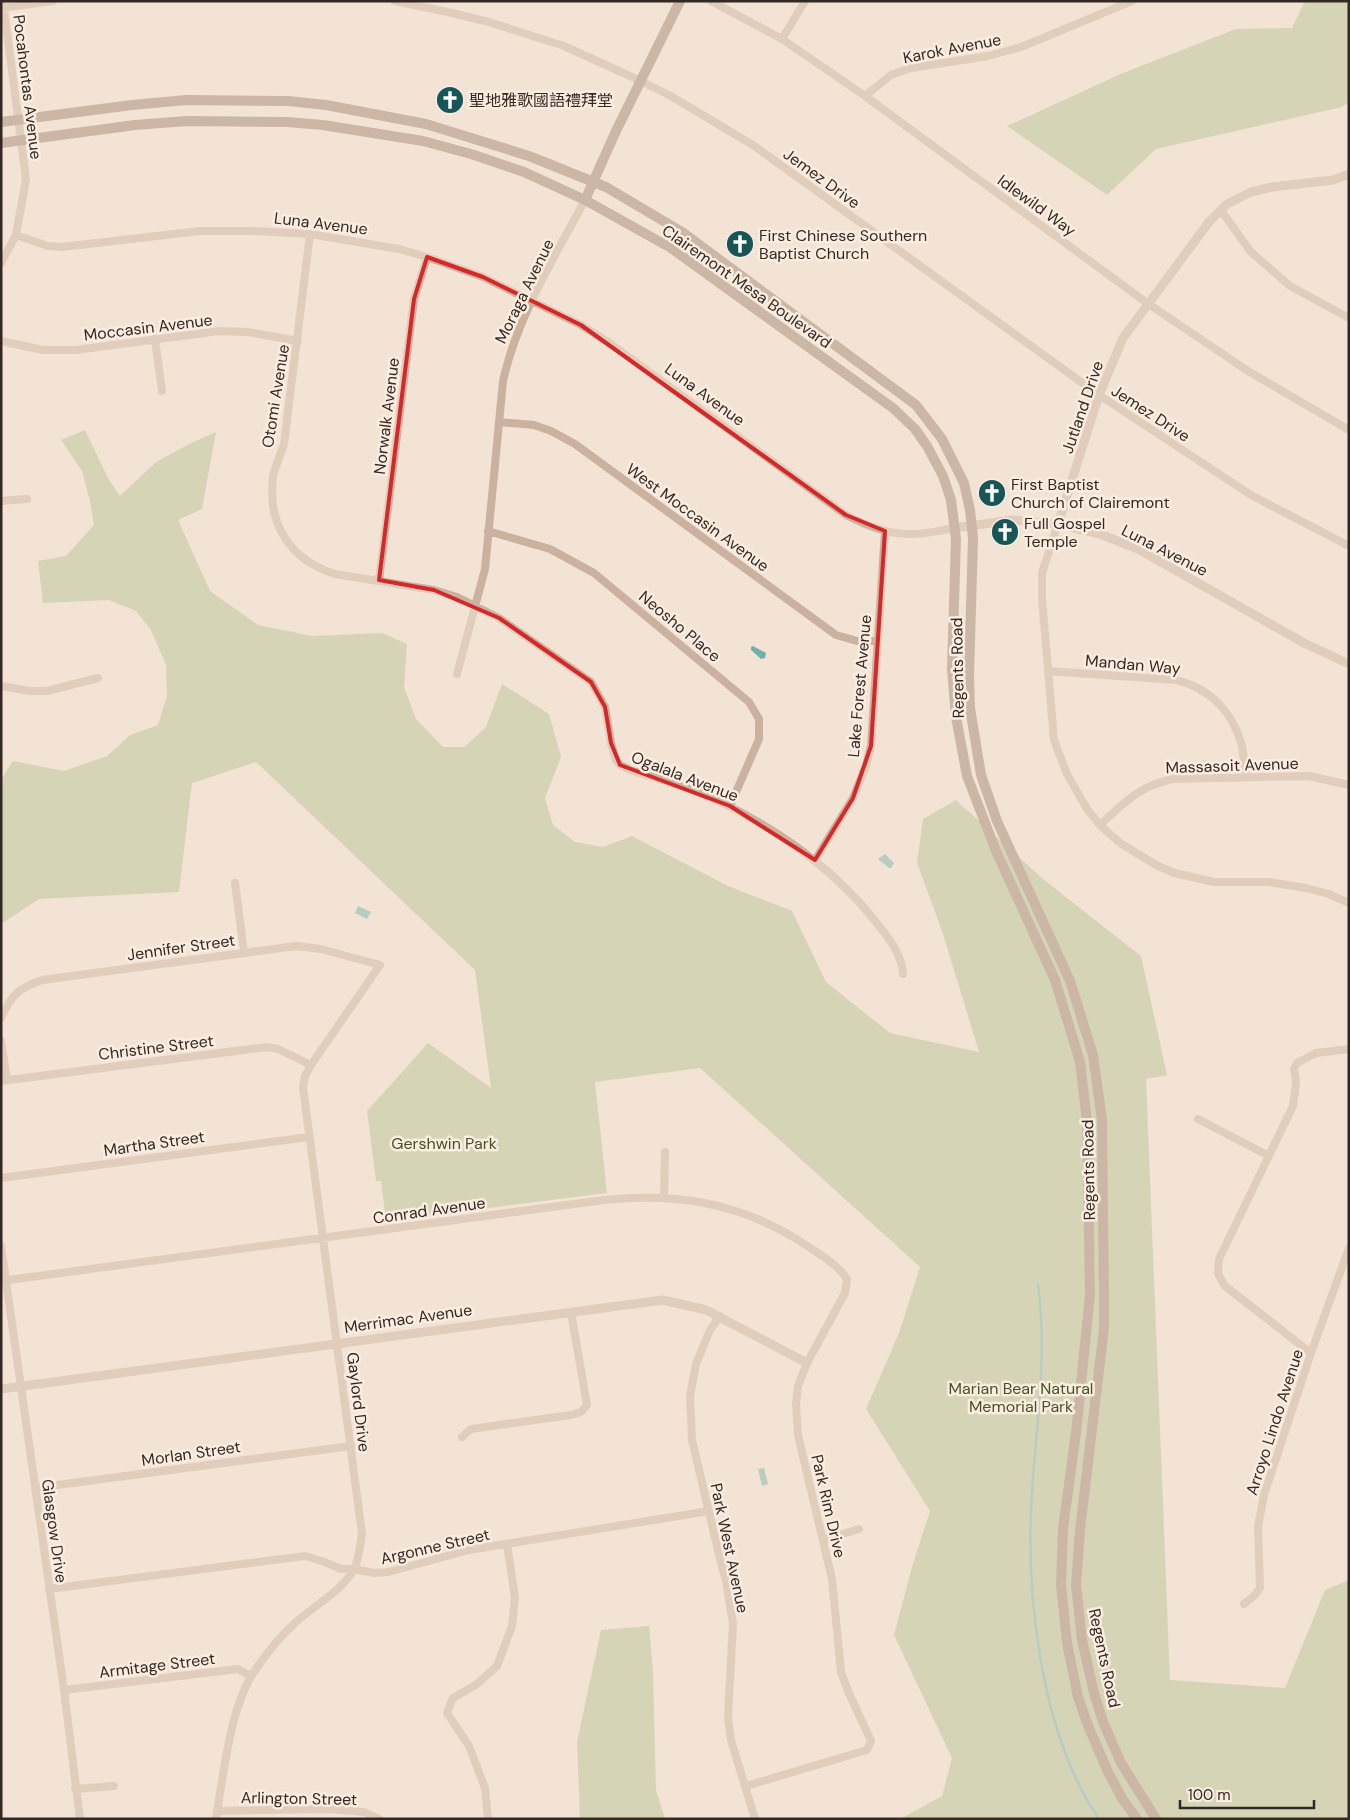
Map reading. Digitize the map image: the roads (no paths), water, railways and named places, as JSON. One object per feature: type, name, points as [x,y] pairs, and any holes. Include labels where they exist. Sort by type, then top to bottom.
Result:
[{"type":"main road","name":"Moraga Avenue","points":[[585,200],[682,1]]},
{"type":"main road","points":[[682,1],[689,1]]},
{"type":"main road","name":"Clairemont Mesa Boulevard","points":[[1,122],[186,100],[288,101],[326,105],[426,124],[529,156],[594,182],[682,232],[916,405],[942,439],[964,483],[973,526]]},
{"type":"main road","name":"Clairemont Mesa Boulevard","points":[[1,143],[135,125],[187,121],[287,122],[323,125],[423,141],[471,154],[524,172],[585,200],[671,248],[893,408],[915,429],[927,446],[943,476],[951,500],[955,528]]},
{"type":"main road","name":"Regents Road","points":[[973,526],[969,676],[970,708],[981,775],[997,821],[1070,981],[1093,1055],[1102,1120],[1104,1318],[1079,1539],[1076,1584],[1082,1640],[1094,1693],[1103,1722],[1121,1764],[1156,1819]]},
{"type":"main road","name":"Regents Road","points":[[955,528],[952,668],[956,717],[966,776],[996,852],[1055,980],[1080,1062],[1087,1122],[1090,1294],[1076,1433],[1063,1528],[1061,1585],[1067,1643],[1078,1697],[1108,1772],[1123,1800],[1137,1819]]},
{"type":"street","points":[[2,6],[53,1]]},
{"type":"street","name":"Jemez Drive","points":[[395,1],[452,12],[564,46],[642,81],[753,145],[1099,395],[1251,495],[1349,546]]},
{"type":"street","name":"Idlewild Way","points":[[711,1],[782,39],[864,96],[1147,303],[1248,371],[1349,430]]},
{"type":"street","points":[[782,39],[805,1]]},
{"type":"street","name":"Karok Avenue","points":[[864,96],[892,75],[911,68],[988,56],[1021,47],[1132,1]]},
{"type":"street","name":"Pocahontas Avenue","points":[[1,262],[16,235],[26,179],[2,6]]},
{"type":"street","name":"Jutland Drive","points":[[1348,176],[1333,180],[1272,186],[1251,192],[1227,204],[1209,222],[1147,303],[1123,338],[1099,395],[1042,573],[1042,598],[1054,740],[1067,774],[1087,809],[1100,825],[1120,843],[1156,865],[1174,873],[1214,882],[1269,882],[1306,888],[1349,902]]},
{"type":"street","name":"Moraga Avenue","points":[[457,674],[485,569],[503,381],[508,360],[516,334],[585,200]]},
{"type":"street","points":[[1221,210],[1250,251],[1290,286],[1349,318]]},
{"type":"street","name":"Luna Avenue","points":[[16,235],[48,246],[62,246],[200,231],[252,230],[310,234],[399,249],[427,257],[484,277],[581,325],[608,342],[846,515],[868,526],[885,531],[909,534],[1013,520],[1058,524],[1100,534],[1138,549],[1304,643],[1349,664]]},
{"type":"street","name":"Otomi Avenue","points":[[298,553],[287,543],[279,527],[273,507],[274,476],[284,444],[310,234]]},
{"type":"street","name":"Norwalk Avenue","points":[[379,580],[414,299],[427,257]]},
{"type":"street","name":"Moccasin Avenue","points":[[1,341],[43,350],[76,350],[219,331],[248,332],[298,340]]},
{"type":"street","points":[[155,339],[162,391]]},
{"type":"street","name":"West Moccasin Avenue","points":[[499,422],[534,425],[551,430],[575,444],[836,635],[858,641],[878,641]]},
{"type":"street","points":[[1,502],[27,499]]},
{"type":"street","name":"Neosho Place","points":[[488,531],[550,549],[594,573],[749,702],[758,719],[759,739],[730,806]]},
{"type":"street","name":"Lake Forest Avenue","points":[[815,860],[854,798],[871,746],[885,531]]},
{"type":"street","name":"Ogalala Avenue","points":[[298,553],[306,561],[321,570],[335,574],[434,590],[457,597],[499,618],[591,682],[606,706],[611,743],[616,760],[620,765],[693,790],[730,806],[774,832],[815,860],[860,902],[888,938],[903,962],[903,974]]},
{"type":"street","name":"Mandan Way","points":[[1048,671],[1176,680],[1190,683],[1212,695],[1220,702],[1234,723],[1242,746],[1246,777]]},
{"type":"street","points":[[1,686],[30,691],[48,691],[98,678]]},
{"type":"street","name":"Massasoit Avenue","points":[[1100,825],[1132,795],[1156,783],[1173,779],[1309,776],[1349,784]]},
{"type":"street","points":[[235,883],[244,952]]},
{"type":"street","name":"Jennifer Street","points":[[1,1018],[8,1002],[25,986],[42,980],[296,946],[321,949],[380,965]]},
{"type":"street","name":"Gaylord Drive","points":[[217,1815],[233,1724],[251,1676],[276,1641],[347,1580],[354,1569],[362,1534],[324,1238],[302,1087],[311,1064],[380,965]]},
{"type":"street","points":[[1,1041],[4,1081]]},
{"type":"street","name":"Christine Street","points":[[4,1081],[267,1047],[278,1049],[311,1064]]},
{"type":"street","points":[[1311,1353],[1225,1286],[1218,1274],[1219,1259],[1293,1106],[1296,1082],[1294,1070],[1297,1063],[1316,1053],[1349,1049]]},
{"type":"street","points":[[1198,1120],[1269,1156]]},
{"type":"street","name":"Martha Street","points":[[1,1178],[310,1136]]},
{"type":"street","points":[[664,1197],[665,1152]]},
{"type":"street","name":"Conrad Avenue","points":[[4,1281],[637,1197],[664,1197],[710,1203],[757,1218],[799,1240],[843,1273]]},
{"type":"street","name":"Glasgow Drive","points":[[1,1246],[4,1281],[21,1386],[64,1690],[80,1819]]},
{"type":"street","name":"Arroyo Lindo Avenue","points":[[1244,1604],[1260,1588],[1258,1527],[1264,1495],[1311,1353],[1349,1248]]},
{"type":"street","name":"Park Rim Drive","points":[[746,1786],[867,1750],[871,1741],[848,1692],[842,1672],[832,1579],[798,1435],[796,1404],[798,1386],[806,1363],[845,1293],[847,1278],[843,1273]]},
{"type":"street","name":"Merrimac Avenue","points":[[1,1389],[663,1300],[706,1310],[720,1316],[806,1363]]},
{"type":"street","points":[[462,1437],[471,1429],[581,1412],[587,1405],[571,1312]]},
{"type":"street","name":"Park West Avenue","points":[[720,1316],[710,1330],[696,1364],[690,1396],[692,1440],[726,1581],[733,1624],[728,1717],[731,1740],[755,1819]]},
{"type":"street","name":"Morlan Street","points":[[35,1488],[351,1446]]},
{"type":"street","name":"Argonne Street","points":[[49,1589],[305,1556],[341,1569],[354,1569],[374,1573],[388,1572],[469,1550],[709,1511]]},
{"type":"street","points":[[823,1540],[859,1529]]},
{"type":"street","points":[[488,1819],[485,1788],[469,1746],[447,1714],[453,1698],[477,1684],[497,1666],[512,1626],[515,1598],[507,1544]]},
{"type":"street","name":"Armitage Street","points":[[64,1690],[238,1668],[251,1676]]},
{"type":"street","points":[[76,1789],[114,1786]]},
{"type":"street","name":"Arlington Street","points":[[217,1815],[330,1809],[364,1812],[379,1819]]},
{"type":"water","points":[[753,646],[766,653],[765,658],[761,659],[751,650]]},
{"type":"water","points":[[885,854],[894,863],[891,868],[878,859]]},
{"type":"water","points":[[358,906],[371,912],[367,919],[355,913]]},
{"type":"water","points":[[764,1468],[768,1484],[762,1486],[758,1469]]},
{"type":"waterway","points":[[1038,1285],[1041,1309],[1042,1357],[1031,1519],[1034,1609],[1040,1655],[1049,1700],[1062,1743],[1078,1783],[1099,1819]]},
{"type":"place","name":"聖地雅歌國語禮拜堂","points":[[450,100]]},
{"type":"place","name":"First Chinese Southern Baptist Church","points":[[740,244]]},
{"type":"place","name":"First Baptist Church of Clairemont","points":[[992,493]]},
{"type":"place","name":"Full Gospel Temple","points":[[1005,532]]},
{"type":"park label","name":"Gershwin Park","points":[[444,1143]]},
{"type":"park label","name":"Marian Bear Natural Memorial Park","points":[[1021,1397]]}]
